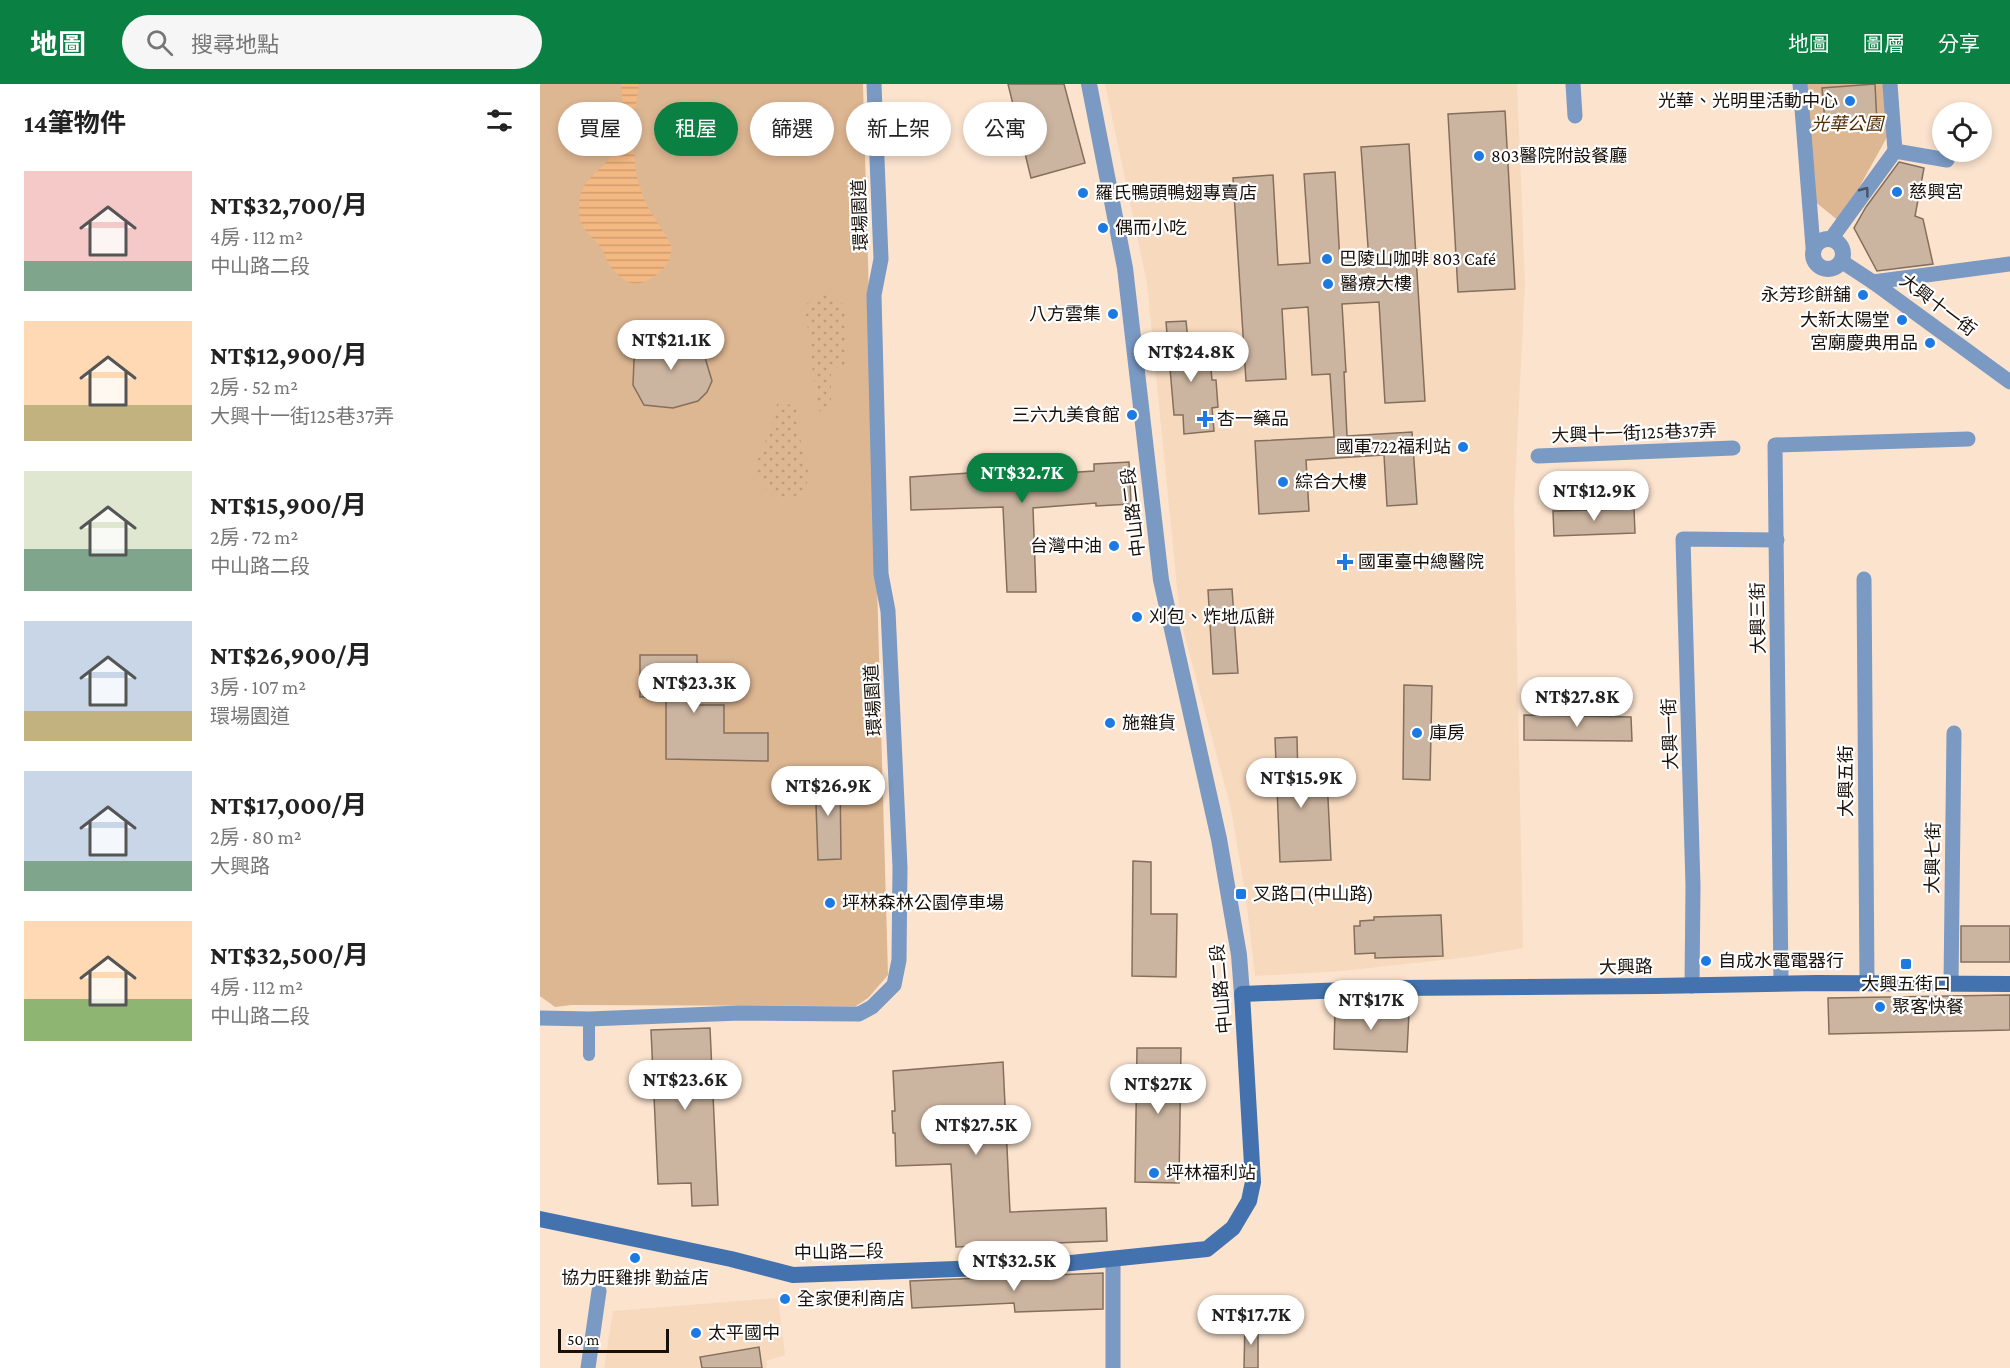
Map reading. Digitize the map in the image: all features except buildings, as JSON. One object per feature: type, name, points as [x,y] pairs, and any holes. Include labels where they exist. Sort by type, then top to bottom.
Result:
[{"type":"main road","name":"大興路","points":[[1242,994],[1395,988],[1867,982],[2010,984]]},
{"type":"main road","name":"中山路二段","points":[[540,1219],[731,1259],[793,1275],[1010,1267],[1207,1249],[1233,1228],[1249,1201],[1253,1182],[1242,994]]},
{"type":"street","name":"環場園道","points":[[540,1018],[589,1019],[740,1013],[859,1014],[872,1007],[894,985],[899,960],[900,879],[888,611],[881,574],[874,295],[881,259],[874,84]]},
{"type":"street","name":"中山路二段","points":[[1089,84],[1125,268],[1161,580],[1219,839],[1239,955],[1242,994]]},
{"type":"street","points":[[1573,84],[1575,116]]},
{"type":"street","points":[[1800,84],[1814,247],[1813,258],[1822,268],[1834,268],[1841,261],[1842,249],[1832,239],[1822,239],[1814,247]]},
{"type":"street","points":[[1832,239],[1895,151],[1890,84],[1898,84]]},
{"type":"street","points":[[1895,151],[1932,157]]},
{"type":"street","name":"大興十一街","points":[[1841,261],[2010,382]]},
{"type":"street","points":[[1873,282],[2010,264]]},
{"type":"street","name":"大興三街","points":[[1781,983],[1775,445],[1968,439]]},
{"type":"street","name":"大興十一街125巷37弄","points":[[1538,456],[1733,448]]},
{"type":"street","name":"大興一街","points":[[1692,986],[1693,885],[1683,538],[1776,540]]},
{"type":"street","name":"大興五街","points":[[1864,579],[1867,982]]},
{"type":"street","name":"大興七街","points":[[1951,984],[1954,733]]},
{"type":"street","points":[[589,1019],[589,1055]]},
{"type":"street","points":[[1113,1259],[1113,1368]]},
{"type":"street","points":[[588,1368],[599,1291]]},
{"type":"shaded area","points":[[621,84],[639,84],[637,102],[623,102]]},
{"type":"shaded area","name":"國軍臺中總醫院","points":[[1105,84],[1517,84],[1525,282],[1514,506],[1523,948],[1469,957],[1342,971],[1255,976],[1246,898],[1231,809],[1180,618],[1147,283]]},
{"type":"shaded area","points":[[611,156],[634,156],[644,199],[672,248],[668,262],[662,270],[652,278],[640,283],[628,282],[612,268],[600,246],[580,220],[582,191]]},
{"type":"shaded area","name":"太平國中","points":[[778,1298],[785,1355],[766,1361],[767,1368],[604,1368],[613,1311]]},
{"type":"green space","points":[[540,84],[863,84],[864,102],[846,102],[846,156],[865,156],[888,975],[868,998],[856,1006],[571,1005],[555,1007],[540,996]]},
{"type":"green space","name":"光華公園","points":[[1804,84],[1884,84],[1887,137],[1840,222],[1813,200]]},
{"type":"green space","points":[[823,294],[836,298],[843,304],[845,368],[831,368],[831,405],[827,411],[820,412],[817,407],[805,305]]},
{"type":"green space","points":[[777,404],[796,405],[799,433],[808,470],[805,488],[795,496],[789,497],[775,495],[766,489],[755,467],[775,417]]},
{"type":"place","name":"光華、光明里活動中心","points":[[1850,101]]},
{"type":"place","name":"803醫院附設餐廳","points":[[1479,156]]},
{"type":"place","name":"慈興宮","points":[[1897,192]]},
{"type":"place","name":"羅氏鴨頭鴨翅專賣店","points":[[1083,193]]},
{"type":"place","name":"偶而小吃","points":[[1103,228]]},
{"type":"place","name":"巴陵山咖啡 803 Café","points":[[1327,259]]},
{"type":"place","name":"醫療大樓","points":[[1328,284]]},
{"type":"place","name":"永芳珍餅舖","points":[[1863,295]]},
{"type":"place","name":"八方雲集","points":[[1113,314]]},
{"type":"place","name":"大新太陽堂","points":[[1902,320]]},
{"type":"place","name":"宮廟慶典用品","points":[[1930,343]]},
{"type":"place","name":"三六九美食館","points":[[1132,415]]},
{"type":"place","name":"杏一藥品","points":[[1205,419]]},
{"type":"place","name":"國軍722福利站","points":[[1463,447]]},
{"type":"place","name":"綜合大樓","points":[[1283,482]]},
{"type":"place","name":"台灣中油","points":[[1114,546]]},
{"type":"place","name":"國軍臺中總醫院","points":[[1345,562]]},
{"type":"place","name":"刈包、炸地瓜餅","points":[[1137,617]]},
{"type":"place","name":"施雜貨","points":[[1110,723]]},
{"type":"place","name":"庫房","points":[[1417,733]]},
{"type":"place","name":"叉路口(中山路)","points":[[1241,894]]},
{"type":"place","name":"坪林森林公園停車場","points":[[830,903]]},
{"type":"place","name":"自成水電電器行","points":[[1706,961]]},
{"type":"place","name":"大興五街口","points":[[1906,964]]},
{"type":"place","name":"聚客快餐","points":[[1880,1007]]},
{"type":"place","name":"坪林福利站","points":[[1154,1173]]},
{"type":"place","name":"協力旺雞排 勤益店","points":[[635,1258]]},
{"type":"place","name":"全家便利商店","points":[[785,1299]]},
{"type":"place","name":"太平國中","points":[[696,1333]]}]
